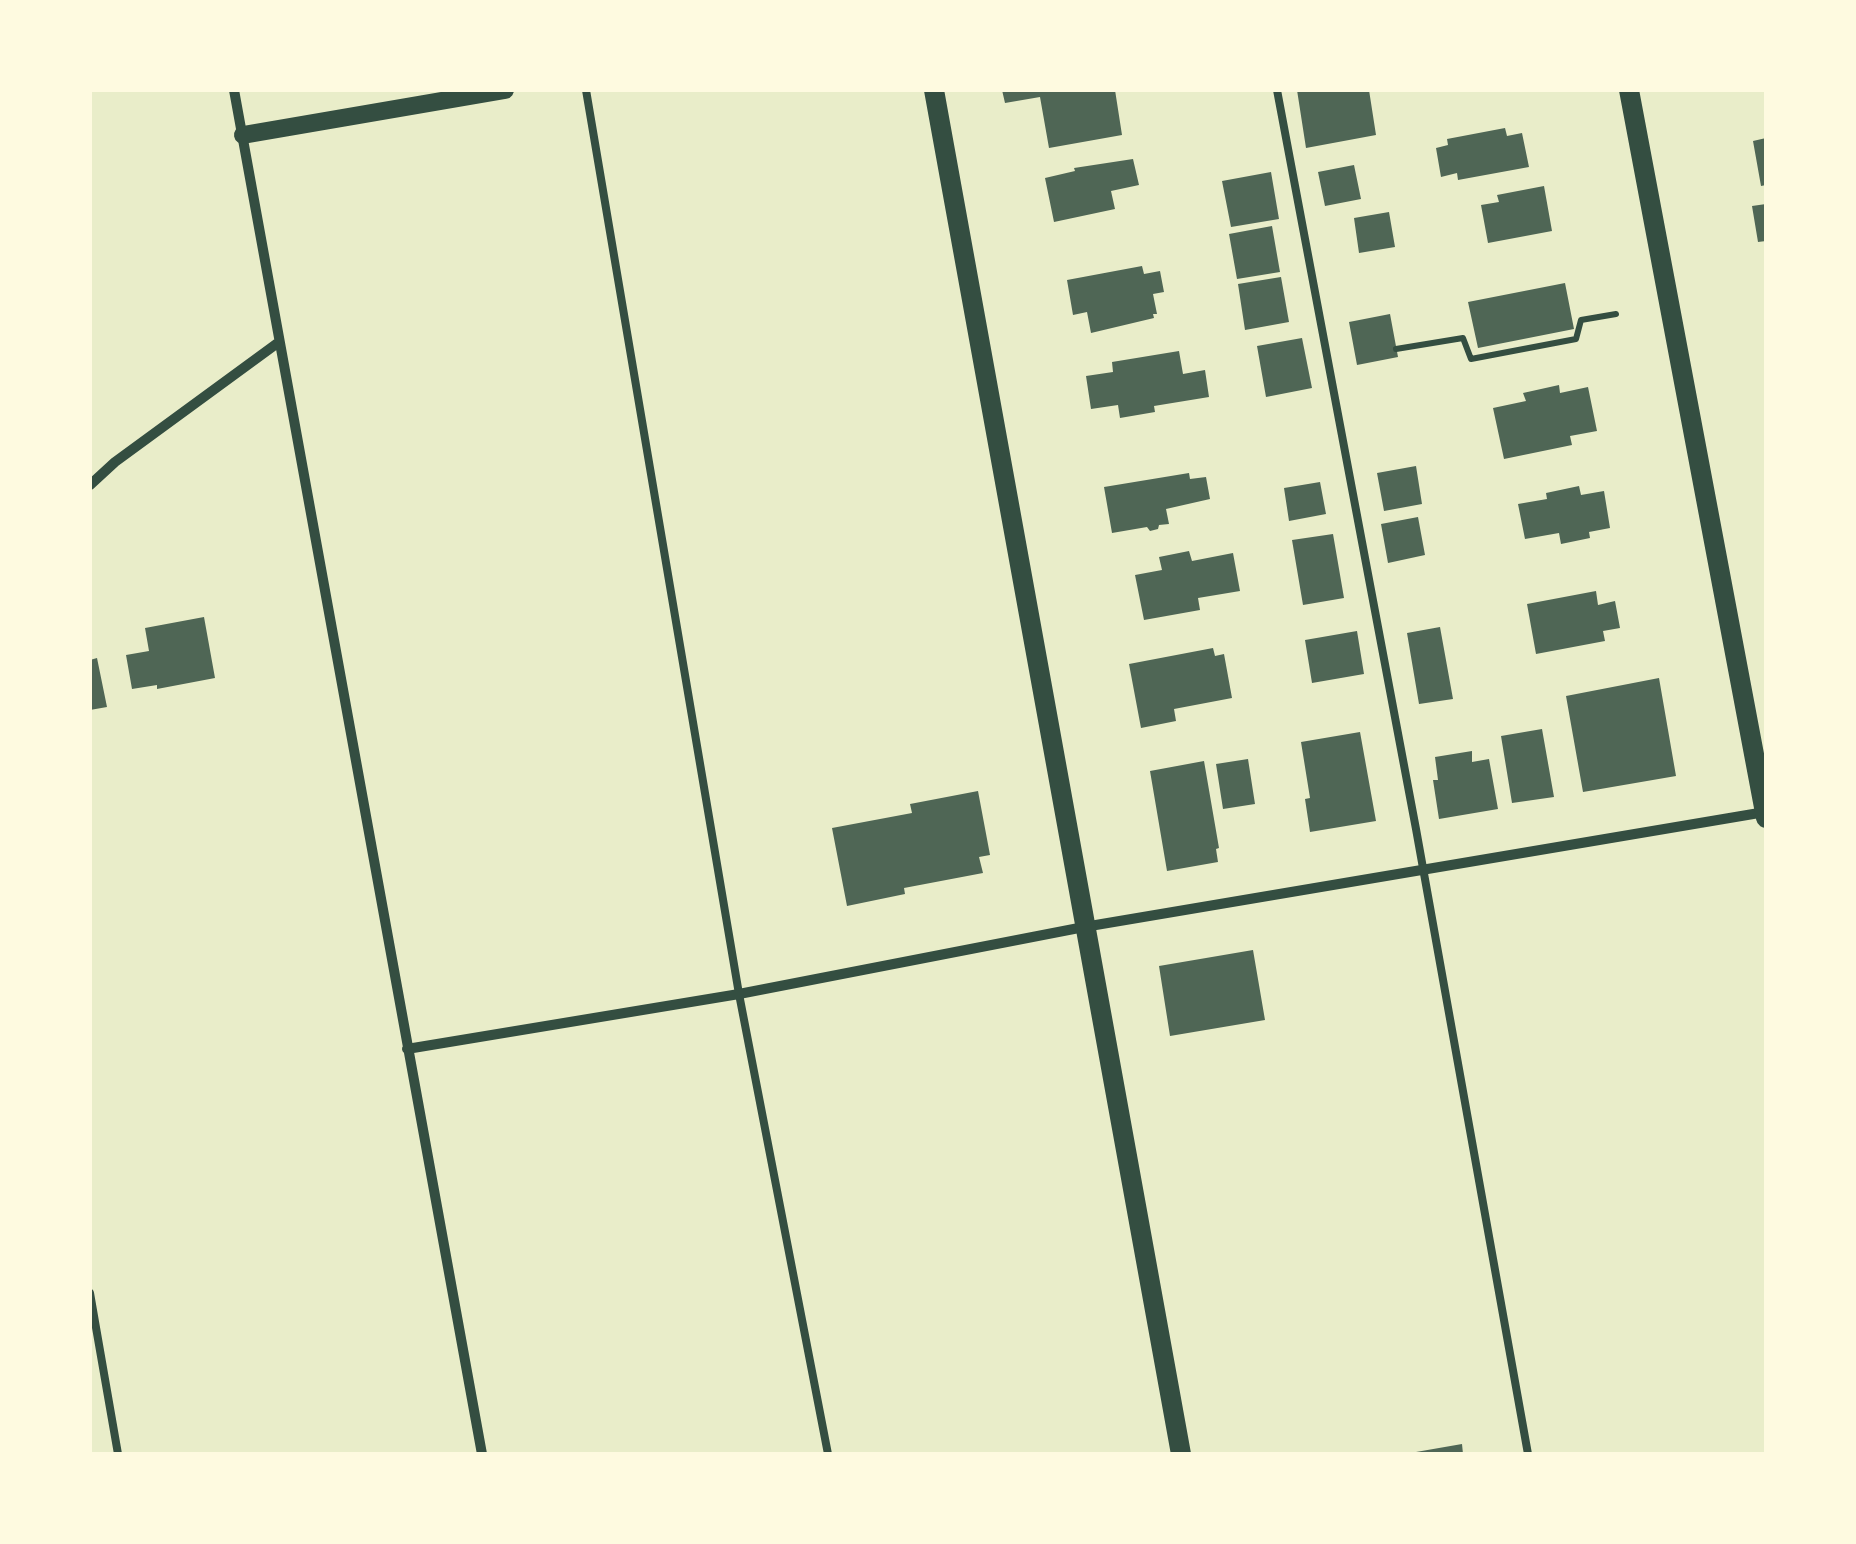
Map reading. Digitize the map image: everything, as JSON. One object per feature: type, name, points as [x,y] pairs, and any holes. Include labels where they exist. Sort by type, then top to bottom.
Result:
[{"type":"main road","points":[[934,90],[1181,1454]]},
{"type":"main road","points":[[1629,90],[1766,814]]},
{"type":"street","points":[[234,90],[482,1454]]},
{"type":"street","points":[[243,135],[505,90]]},
{"type":"street","points":[[90,485],[115,462],[279,342]]},
{"type":"street","points":[[407,1049],[740,994],[1084,927],[1766,814]]},
{"type":"lane","points":[[586,90],[740,994],[828,1454]]},
{"type":"lane","points":[[1277,90],[1528,1454]]},
{"type":"lane","points":[[90,1293],[118,1454]]},
{"type":"path","points":[[1396,349],[1462,338],[1471,359],[1576,339],[1581,320],[1616,314]]},
{"type":"building","points":[[1002,90],[1115,90],[1122,135],[1049,148],[1040,97],[1005,103]]},
{"type":"building","points":[[1297,90],[1369,90],[1376,135],[1306,148]]},
{"type":"building","points":[[1505,128],[1507,136],[1522,133],[1529,167],[1458,180],[1457,173],[1441,177],[1436,148],[1448,145],[1447,139]]},
{"type":"building","points":[[1766,138],[1766,185],[1761,186],[1753,141]]},
{"type":"building","points":[[1133,159],[1139,185],[1111,191],[1115,209],[1054,222],[1045,178],[1075,171],[1074,168]]},
{"type":"building","points":[[1354,165],[1361,199],[1325,206],[1318,172]]},
{"type":"building","points":[[1271,172],[1279,219],[1231,227],[1222,181]]},
{"type":"building","points":[[1544,186],[1552,231],[1488,243],[1481,205],[1499,202],[1497,195]]},
{"type":"building","points":[[1766,204],[1766,241],[1758,242],[1752,206]]},
{"type":"building","points":[[1389,212],[1395,247],[1359,253],[1354,218]]},
{"type":"building","points":[[1272,226],[1280,272],[1237,279],[1229,234]]},
{"type":"building","points":[[1142,266],[1144,274],[1160,271],[1164,292],[1153,294],[1157,314],[1153,314],[1154,318],[1091,333],[1087,312],[1073,315],[1067,280]]},
{"type":"building","points":[[1281,277],[1289,322],[1245,330],[1238,284]]},
{"type":"building","points":[[1565,283],[1574,329],[1478,348],[1468,302]]},
{"type":"building","points":[[1390,314],[1398,357],[1357,365],[1349,322]]},
{"type":"building","points":[[1302,338],[1312,388],[1266,397],[1257,346]]},
{"type":"building","points":[[1179,351],[1183,374],[1205,370],[1209,397],[1154,406],[1155,412],[1120,418],[1118,405],[1091,409],[1086,376],[1113,372],[1112,362]]},
{"type":"building","points":[[1559,385],[1560,393],[1588,387],[1597,431],[1570,436],[1572,445],[1504,459],[1493,408],[1526,401],[1523,393]]},
{"type":"building","points":[[1416,466],[1422,504],[1384,511],[1377,473]]},
{"type":"building","points":[[1189,473],[1190,479],[1206,477],[1210,499],[1166,509],[1169,524],[1159,525],[1158,529],[1112,533],[1104,487]]},
{"type":"building","points":[[1320,482],[1326,514],[1289,521],[1284,488]]},
{"type":"building","points":[[1579,486],[1581,495],[1604,491],[1610,528],[1589,532],[1590,538],[1561,544],[1559,533],[1525,539],[1518,504],[1547,499],[1546,493]]},
{"type":"building","points":[[1418,517],[1425,555],[1388,563],[1381,524]]},
{"type":"building","points":[[1333,534],[1344,598],[1303,605],[1292,540]]},
{"type":"building","points":[[1189,551],[1192,561],[1233,553],[1240,591],[1198,598],[1200,610],[1144,620],[1135,575],[1162,570],[1159,557]]},
{"type":"building","points":[[1596,591],[1598,605],[1615,601],[1620,628],[1603,631],[1605,641],[1536,654],[1527,604]]},
{"type":"building","points":[[204,617],[215,678],[157,689],[157,685],[132,689],[126,655],[149,651],[145,628]]},
{"type":"building","points":[[1440,627],[1453,699],[1419,704],[1407,633]]},
{"type":"building","points":[[1357,631],[1364,674],[1312,683],[1305,640]]},
{"type":"building","points":[[1213,648],[1215,656],[1224,654],[1232,698],[1174,709],[1176,721],[1141,728],[1129,664]]},
{"type":"building","points":[[97,658],[107,707],[90,710],[90,660]]},
{"type":"building","points":[[1659,678],[1676,776],[1583,792],[1566,696]]},
{"type":"building","points":[[1542,729],[1554,797],[1512,803],[1501,736]]},
{"type":"building","points":[[1360,732],[1376,821],[1310,832],[1305,799],[1310,798],[1301,742]]},
{"type":"building","points":[[1472,751],[1472,762],[1489,759],[1498,809],[1439,819],[1433,780],[1438,780],[1435,757]]},
{"type":"building","points":[[1248,759],[1255,804],[1223,809],[1216,764]]},
{"type":"building","points":[[1204,761],[1218,862],[1167,871],[1150,771]]},
{"type":"building","points":[[978,791],[990,855],[979,857],[983,873],[904,888],[905,894],[847,906],[832,828],[912,813],[910,804]]},
{"type":"building","points":[[1253,950],[1265,1020],[1170,1036],[1159,966]]},
{"type":"building","points":[[1462,1444],[1463,1454],[1416,1454],[1416,1452]]}]
